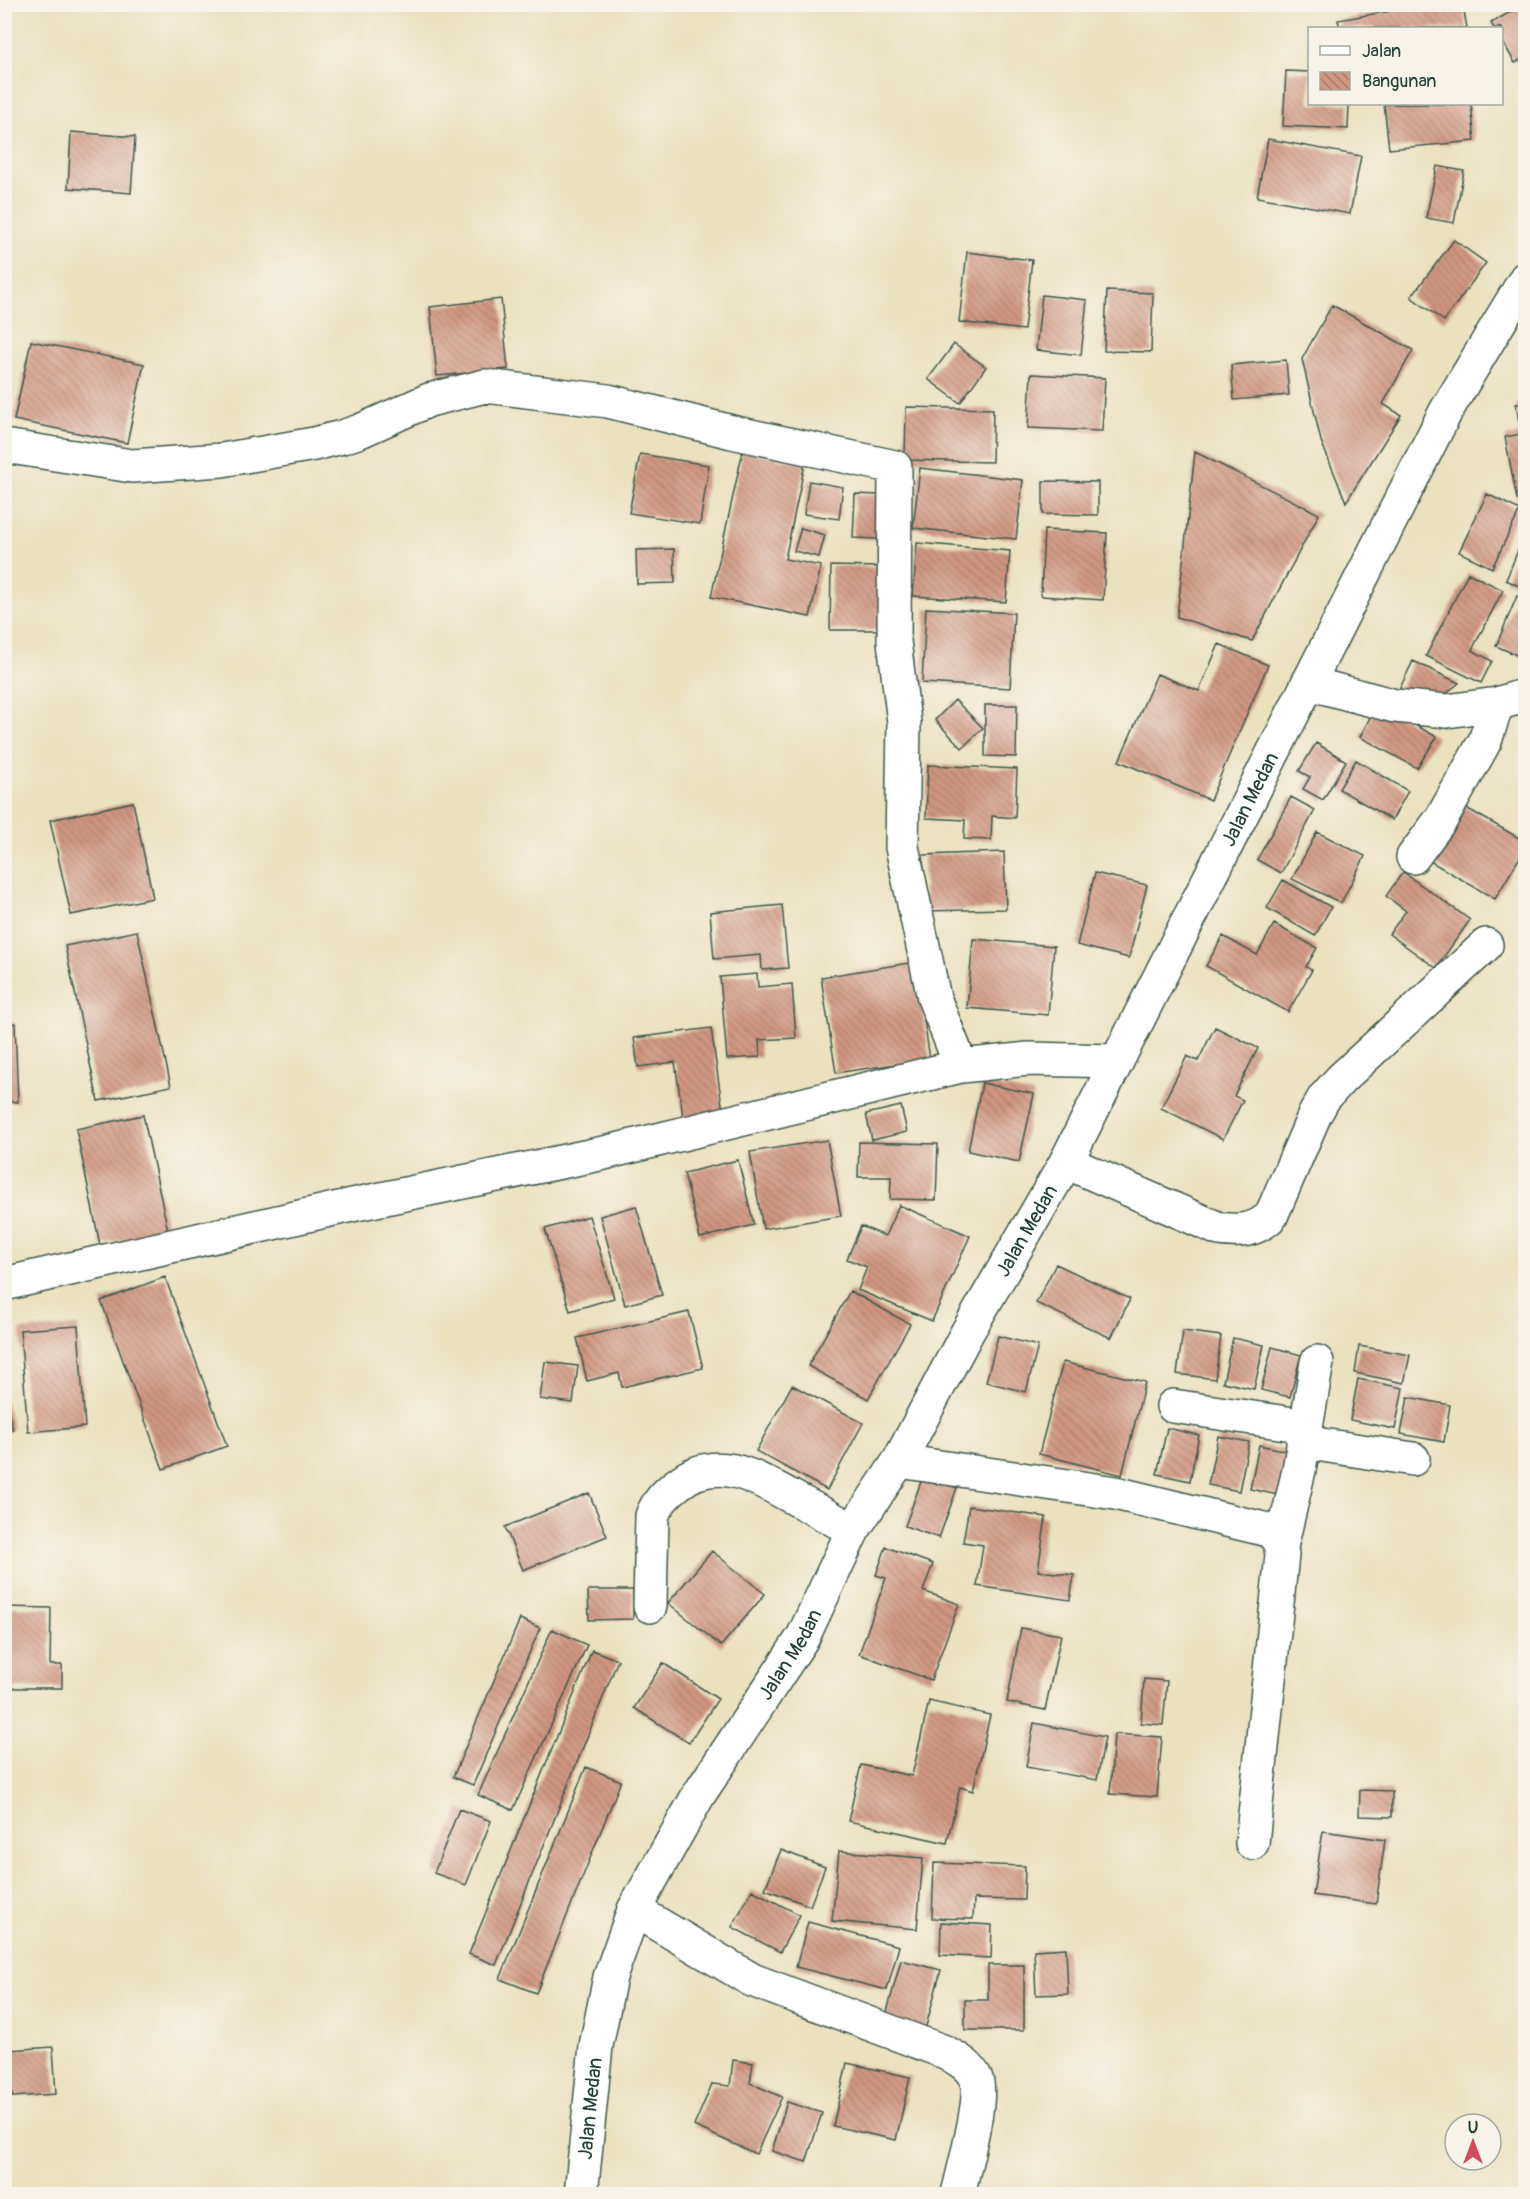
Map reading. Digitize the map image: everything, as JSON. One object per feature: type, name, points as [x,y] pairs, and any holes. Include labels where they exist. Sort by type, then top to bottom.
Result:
[{"type":"main road","name":"Jalan Medan","points":[[581,2194],[596,2046],[610,1977],[634,1910],[698,1796],[803,1637],[853,1530],[899,1461],[968,1332],[1066,1162],[1446,411],[1526,278]]},
{"type":"main road","points":[[4,447],[132,466],[222,460],[314,444],[360,431],[429,400],[485,386],[608,401],[732,432],[895,467],[894,641],[904,722],[902,847],[934,998],[961,1066]]},
{"type":"main road","points":[[1308,682],[1395,706],[1447,711],[1511,699]]},
{"type":"main road","points":[[1413,857],[1442,818],[1511,699]]},
{"type":"main road","points":[[1066,1162],[1219,1229],[1235,1232],[1257,1227],[1271,1216],[1314,1114],[1324,1098],[1341,1079],[1486,945]]},
{"type":"main road","points":[[4,1284],[352,1205],[604,1153],[961,1066],[1028,1059],[1116,1062]]},
{"type":"main road","points":[[1252,1843],[1281,1547],[1299,1470],[1317,1362]]},
{"type":"main road","points":[[1173,1406],[1413,1459]]},
{"type":"main road","points":[[899,1461],[1115,1492],[1268,1530],[1275,1534],[1281,1547]]},
{"type":"main road","points":[[650,1606],[652,1516],[666,1493],[688,1475],[728,1470],[750,1474],[853,1530]]},
{"type":"main road","points":[[634,1910],[752,1980],[945,2052],[968,2065],[977,2080],[977,2105],[958,2194]]},
{"type":"building","points":[[1524,4],[1526,57],[1515,63],[1503,43],[1503,27],[1493,27],[1491,23]]},
{"type":"building","points":[[1425,5],[1463,5],[1467,27],[1340,27],[1338,20]]},
{"type":"building","points":[[1286,71],[1308,72],[1308,105],[1349,105],[1348,129],[1283,126]]},
{"type":"building","points":[[1384,105],[1471,105],[1475,141],[1389,149]]},
{"type":"building","points":[[71,132],[135,137],[131,193],[68,188]]},
{"type":"building","points":[[1268,139],[1361,156],[1350,214],[1257,197]]},
{"type":"building","points":[[1437,166],[1464,171],[1454,223],[1426,218]]},
{"type":"building","points":[[1454,240],[1486,263],[1444,321],[1411,297]]},
{"type":"building","points":[[967,252],[1032,260],[1024,330],[959,322]]},
{"type":"building","points":[[1107,291],[1153,293],[1151,352],[1104,351]]},
{"type":"building","points":[[1042,295],[1087,300],[1081,355],[1036,350]]},
{"type":"building","points":[[501,299],[508,369],[437,376],[430,307]]},
{"type":"building","points":[[1332,305],[1413,350],[1383,404],[1401,415],[1346,502],[1321,441],[1302,359]]},
{"type":"building","points":[[31,341],[144,364],[127,443],[14,420]]},
{"type":"building","points":[[954,344],[986,367],[960,403],[928,379]]},
{"type":"building","points":[[1523,356],[1526,356],[1526,384],[1522,384]]},
{"type":"building","points":[[1286,360],[1289,395],[1234,400],[1231,365]]},
{"type":"building","points":[[1031,374],[1105,378],[1102,431],[1028,428]]},
{"type":"building","points":[[1526,403],[1526,499],[1517,500],[1505,437],[1521,434],[1516,404]]},
{"type":"building","points":[[906,407],[993,409],[992,462],[905,460]]},
{"type":"building","points":[[743,450],[805,464],[785,559],[821,566],[810,617],[711,597]]},
{"type":"building","points":[[1195,452],[1319,514],[1252,641],[1177,617]]},
{"type":"building","points":[[640,454],[709,465],[700,524],[629,513]]},
{"type":"building","points":[[920,468],[1023,480],[1016,539],[913,528]]},
{"type":"building","points":[[809,481],[843,487],[839,519],[804,514]]},
{"type":"building","points":[[1043,481],[1098,482],[1098,515],[1043,514]]},
{"type":"building","points":[[855,494],[880,495],[878,539],[853,538]]},
{"type":"building","points":[[1487,494],[1520,510],[1492,568],[1459,552]]},
{"type":"building","points":[[801,528],[825,535],[819,557],[794,551]]},
{"type":"building","points":[[1044,530],[1107,533],[1103,600],[1041,596]]},
{"type":"building","points":[[1526,530],[1526,589],[1506,580]]},
{"type":"building","points":[[917,543],[1010,551],[1006,602],[913,596]]},
{"type":"building","points":[[674,549],[675,583],[637,584],[636,550]]},
{"type":"building","points":[[831,566],[881,567],[880,630],[830,630]]},
{"type":"building","points":[[1468,573],[1503,590],[1472,650],[1492,661],[1481,683],[1426,656]]},
{"type":"building","points":[[1517,596],[1526,599],[1526,659],[1496,646]]},
{"type":"building","points":[[926,608],[1014,613],[1010,688],[922,683]]},
{"type":"building","points":[[1219,644],[1268,665],[1210,800],[1119,761],[1157,674],[1199,691]]},
{"type":"building","points":[[1413,661],[1459,683],[1444,695],[1399,690]]},
{"type":"building","points":[[955,700],[983,728],[962,748],[935,720]]},
{"type":"building","points":[[1377,704],[1437,737],[1417,768],[1360,737]]},
{"type":"building","points":[[985,705],[1017,705],[1016,757],[985,756]]},
{"type":"building","points":[[1316,743],[1346,761],[1323,800],[1303,789],[1310,777],[1299,771]]},
{"type":"building","points":[[1356,760],[1408,791],[1392,820],[1339,789]]},
{"type":"building","points":[[928,765],[1017,769],[1015,818],[992,816],[991,840],[964,839],[965,820],[926,818]]},
{"type":"building","points":[[1291,797],[1315,810],[1281,873],[1257,860]]},
{"type":"building","points":[[133,802],[153,898],[71,915],[50,820]]},
{"type":"building","points":[[1461,805],[1526,842],[1526,847],[1495,899],[1428,860]]},
{"type":"building","points":[[1317,832],[1365,856],[1341,903],[1292,879]]},
{"type":"building","points":[[1004,852],[1006,909],[925,911],[923,855]]},
{"type":"building","points":[[1403,872],[1470,920],[1436,968],[1389,934],[1406,911],[1386,896]]},
{"type":"building","points":[[1095,873],[1147,885],[1129,958],[1077,945]]},
{"type":"building","points":[[1283,880],[1331,907],[1315,936],[1267,908]]},
{"type":"building","points":[[782,905],[788,968],[762,970],[761,955],[714,959],[710,912]]},
{"type":"building","points":[[1274,924],[1317,948],[1306,967],[1312,970],[1288,1012],[1206,966],[1223,936],[1257,955]]},
{"type":"building","points":[[137,931],[171,1086],[98,1101],[65,946]]},
{"type":"building","points":[[973,939],[1054,946],[1048,1015],[967,1008]]},
{"type":"building","points":[[915,962],[930,1059],[836,1073],[821,977]]},
{"type":"building","points":[[757,974],[758,987],[792,984],[796,1038],[759,1040],[760,1057],[727,1059],[720,977]]},
{"type":"building","points":[[15,1023],[18,1102],[4,1102],[4,1024]]},
{"type":"building","points":[[1215,1027],[1258,1048],[1234,1096],[1243,1100],[1223,1139],[1161,1108],[1187,1056],[1198,1061]]},
{"type":"building","points":[[711,1028],[723,1112],[683,1117],[675,1062],[638,1067],[634,1038]]},
{"type":"building","points":[[982,1083],[1034,1094],[1019,1162],[968,1151]]},
{"type":"building","points":[[901,1106],[907,1132],[872,1140],[866,1114]]},
{"type":"building","points":[[143,1115],[168,1231],[100,1245],[76,1129]]},
{"type":"building","points":[[827,1140],[841,1216],[763,1229],[750,1152]]},
{"type":"building","points":[[859,1142],[938,1144],[936,1200],[890,1199],[891,1177],[858,1177]]},
{"type":"building","points":[[738,1160],[754,1225],[700,1238],[684,1173]]},
{"type":"building","points":[[899,1205],[970,1236],[932,1321],[858,1290],[867,1267],[847,1259],[861,1226],[885,1236]]},
{"type":"building","points":[[636,1206],[662,1295],[625,1305],[600,1216]]},
{"type":"building","points":[[589,1216],[614,1298],[570,1311],[545,1229]]},
{"type":"building","points":[[1056,1264],[1130,1299],[1111,1338],[1036,1303]]},
{"type":"building","points":[[165,1277],[227,1446],[163,1469],[101,1301]]},
{"type":"building","points":[[850,1291],[910,1324],[868,1399],[808,1366]]},
{"type":"building","points":[[689,1312],[703,1368],[622,1387],[619,1373],[587,1381],[577,1338]]},
{"type":"building","points":[[78,1326],[85,1427],[28,1432],[20,1330]]},
{"type":"building","points":[[1183,1331],[1221,1336],[1215,1379],[1177,1374]]},
{"type":"building","points":[[998,1336],[1038,1346],[1026,1392],[986,1382]]},
{"type":"building","points":[[1233,1338],[1264,1345],[1254,1389],[1223,1382]]},
{"type":"building","points":[[1359,1346],[1410,1355],[1404,1383],[1355,1373]]},
{"type":"building","points":[[1272,1347],[1301,1355],[1290,1397],[1261,1390]]},
{"type":"building","points":[[545,1362],[578,1366],[573,1403],[540,1399]]},
{"type":"building","points":[[1063,1362],[1145,1382],[1122,1475],[1039,1454]]},
{"type":"building","points":[[1358,1379],[1403,1388],[1395,1429],[1350,1420]]},
{"type":"building","points":[[792,1385],[863,1423],[827,1490],[756,1451]]},
{"type":"building","points":[[4,1396],[13,1430],[4,1432]]},
{"type":"building","points":[[1408,1397],[1450,1405],[1444,1442],[1401,1434]]},
{"type":"building","points":[[1167,1428],[1199,1435],[1190,1481],[1157,1474]]},
{"type":"building","points":[[1218,1436],[1249,1442],[1239,1491],[1208,1485]]},
{"type":"building","points":[[1259,1445],[1292,1452],[1283,1496],[1250,1489]]},
{"type":"building","points":[[923,1476],[957,1488],[939,1538],[905,1526]]},
{"type":"building","points":[[589,1493],[607,1536],[523,1570],[505,1527]]},
{"type":"building","points":[[969,1506],[1046,1517],[1038,1571],[1074,1575],[1070,1600],[977,1586],[983,1545],[963,1542]]},
{"type":"building","points":[[886,1547],[933,1564],[923,1591],[959,1604],[931,1680],[859,1654],[886,1578],[876,1575]]},
{"type":"building","points":[[712,1551],[765,1594],[721,1646],[668,1603]]},
{"type":"building","points":[[588,1590],[633,1590],[633,1619],[589,1620]]},
{"type":"building","points":[[4,1607],[51,1608],[50,1665],[62,1665],[62,1688],[4,1688]]},
{"type":"building","points":[[520,1619],[540,1628],[473,1785],[453,1777]]},
{"type":"building","points":[[1021,1628],[1061,1635],[1045,1710],[1007,1702]]},
{"type":"building","points":[[552,1629],[587,1645],[513,1810],[478,1795]]},
{"type":"building","points":[[592,1650],[618,1660],[496,1965],[469,1954]]},
{"type":"building","points":[[663,1663],[718,1699],[689,1743],[634,1708]]},
{"type":"building","points":[[1144,1679],[1167,1681],[1163,1725],[1141,1723]]},
{"type":"building","points":[[929,1701],[990,1715],[973,1791],[960,1787],[947,1843],[848,1821],[861,1765],[912,1776]]},
{"type":"building","points":[[1034,1723],[1105,1737],[1097,1780],[1026,1767]]},
{"type":"building","points":[[1114,1734],[1162,1737],[1157,1797],[1110,1794]]},
{"type":"building","points":[[586,1767],[621,1781],[536,1993],[500,1979]]},
{"type":"building","points":[[1360,1790],[1392,1791],[1392,1817],[1359,1816]]},
{"type":"building","points":[[459,1809],[491,1821],[466,1885],[434,1873]]},
{"type":"building","points":[[1323,1831],[1385,1840],[1376,1904],[1313,1895]]},
{"type":"building","points":[[781,1850],[825,1867],[810,1906],[765,1889]]},
{"type":"building","points":[[839,1851],[923,1858],[917,1929],[832,1921]]},
{"type":"building","points":[[934,1863],[1025,1866],[1024,1900],[974,1899],[973,1919],[932,1918]]},
{"type":"building","points":[[752,1890],[800,1915],[780,1952],[732,1927]]},
{"type":"building","points":[[808,1922],[899,1946],[887,1990],[796,1967]]},
{"type":"building","points":[[941,1922],[992,1925],[991,1958],[940,1955]]},
{"type":"building","points":[[1066,1948],[1068,1994],[1036,1995],[1034,1950]]},
{"type":"building","points":[[901,1960],[941,1970],[925,2030],[885,2019]]},
{"type":"building","points":[[988,1965],[1024,1965],[1024,2030],[965,2030],[965,2000],[988,2000]]},
{"type":"building","points":[[53,2047],[56,2094],[12,2097],[9,2050]]},
{"type":"building","points":[[733,2060],[753,2063],[750,2083],[782,2097],[756,2154],[694,2126],[712,2084],[730,2086]]},
{"type":"building","points":[[847,2063],[910,2077],[896,2140],[833,2126]]},
{"type":"building","points":[[787,2102],[822,2113],[806,2162],[772,2151]]}]
